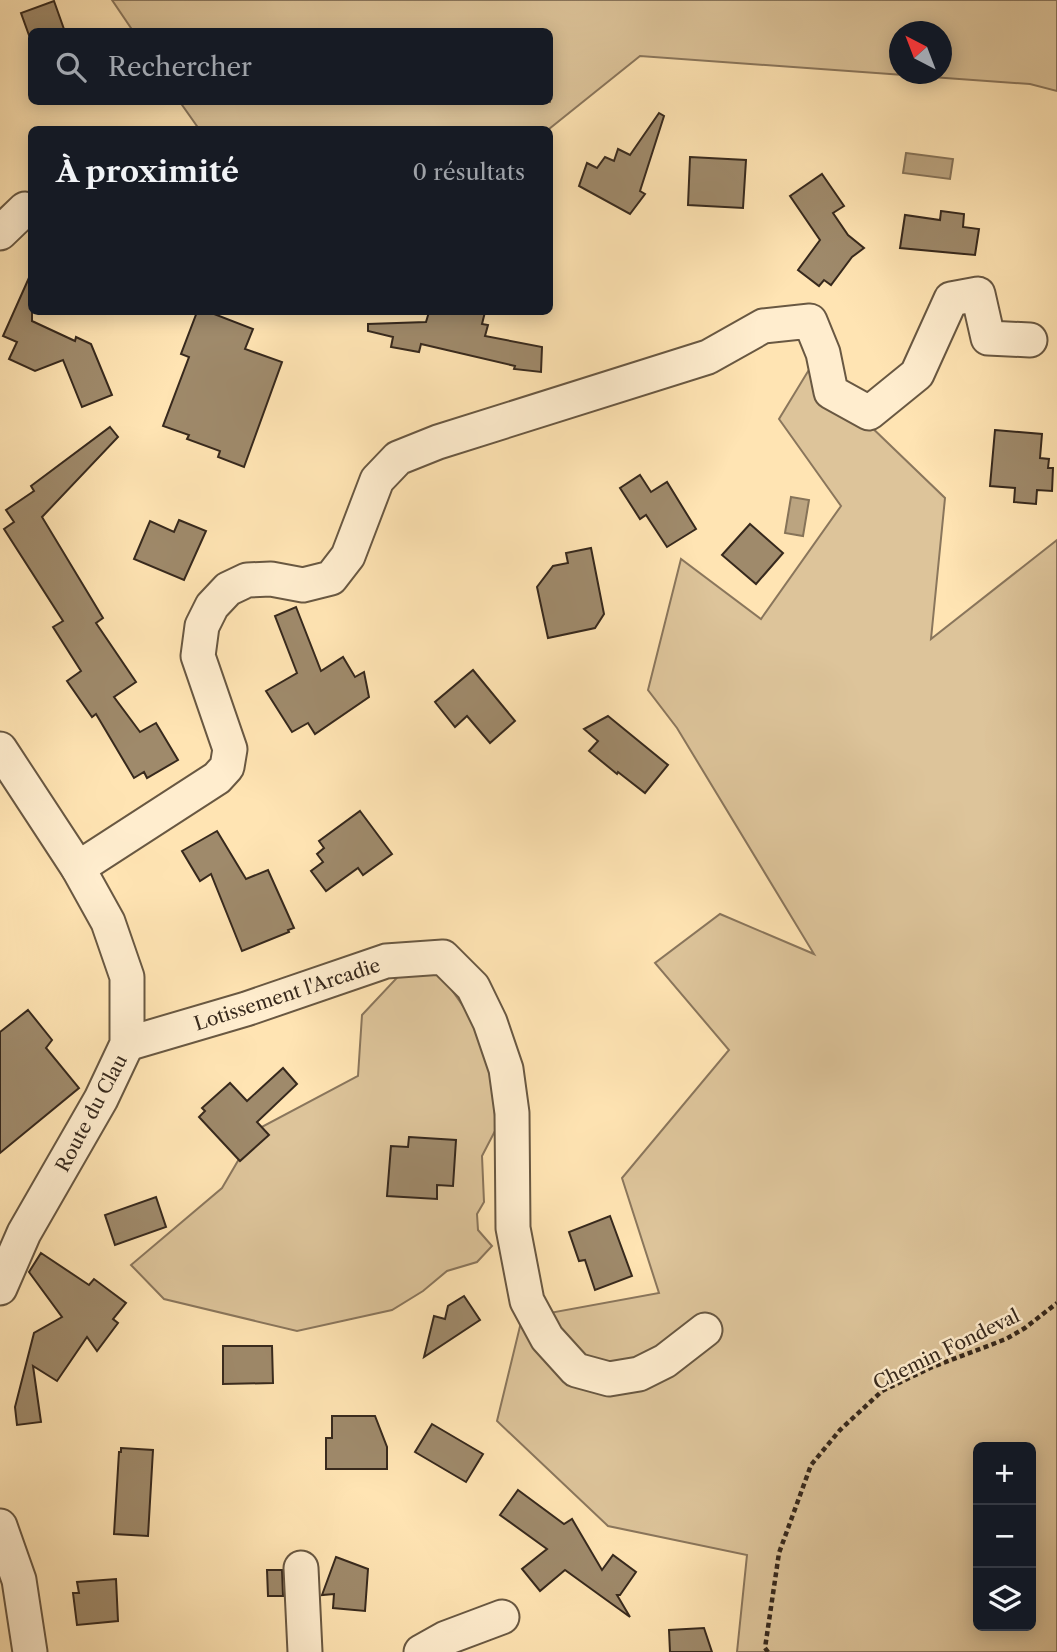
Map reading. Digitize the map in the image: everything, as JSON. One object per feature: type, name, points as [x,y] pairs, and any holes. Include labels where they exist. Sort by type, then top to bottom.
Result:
[{"type":"street","points":[[0,233],[24,209]]},
{"type":"street","points":[[78,868],[216,778],[227,766],[230,749],[198,656],[202,626],[212,606],[228,589],[247,580],[271,579],[303,585],[331,578],[348,556],[377,480],[398,458],[451,438],[708,357],[763,326],[810,321],[823,354],[831,392],[869,413],[917,374],[951,299],[978,294],[988,338],[1030,340]]},
{"type":"street","name":"Route du Clau","points":[[0,749],[78,868],[108,922],[127,977],[127,1044],[101,1098],[24,1233],[0,1288]]},
{"type":"street","name":"Lotissement l'Arcadie","points":[[127,1044],[246,1009],[386,961],[443,957],[473,987],[506,1069],[512,1113],[513,1228],[527,1301],[547,1338],[576,1370],[610,1378],[639,1374],[665,1361],[705,1330]]},
{"type":"street","points":[[0,1526],[19,1580],[26,1649]]},
{"type":"street","points":[[301,1568],[305,1652]]},
{"type":"street","points":[[421,1652],[446,1638],[502,1617]]},
{"type":"path","name":"Chemin Fondeval","points":[[768,1652],[765,1648],[779,1553],[811,1465],[840,1430],[882,1391],[930,1368],[1006,1339],[1057,1303]]},
{"type":"shaded area","points":[[112,0],[1057,0],[1057,91],[1030,84],[952,78],[952,21],[889,21],[889,74],[640,56],[553,126],[197,126],[182,105],[553,105],[553,28],[131,28]]},
{"type":"shaded area","points":[[906,153],[953,159],[950,179],[903,173]]},
{"type":"shaded area","points":[[810,368],[945,498],[931,639],[1057,540],[1057,1652],[737,1652],[747,1555],[608,1526],[497,1421],[522,1318],[659,1293],[622,1178],[729,1050],[655,963],[720,914],[814,954],[677,728],[648,690],[681,559],[761,619],[841,506],[779,419]]},
{"type":"shaded area","points":[[791,497],[809,500],[803,536],[785,533]]},
{"type":"shaded area","points":[[407,967],[442,976],[489,1043],[496,1129],[482,1156],[484,1202],[477,1214],[478,1230],[492,1246],[477,1262],[447,1271],[423,1291],[392,1310],[297,1331],[164,1299],[131,1265],[222,1188],[256,1130],[358,1076],[362,1015]]},
{"type":"building","points":[[54,1],[64,28],[28,28],[28,32],[21,13]]},
{"type":"building","points":[[659,113],[664,116],[640,191],[645,194],[630,214],[579,186],[587,163],[597,168],[605,157],[614,161],[618,149],[630,155]]},
{"type":"building","points":[[690,157],[746,160],[743,208],[688,205]]},
{"type":"building","points":[[822,174],[844,206],[833,213],[848,235],[864,248],[852,257],[831,285],[824,280],[819,286],[798,270],[820,240],[790,196]]},
{"type":"building","points":[[941,211],[964,214],[963,227],[979,229],[975,255],[900,248],[905,215],[940,220]]},
{"type":"building","points":[[28,280],[28,315],[32,315],[32,321],[75,341],[76,337],[91,344],[112,395],[82,407],[63,360],[35,371],[9,359],[17,342],[3,336]]},
{"type":"building","points":[[196,315],[217,315],[253,329],[245,349],[282,362],[244,467],[218,457],[220,451],[187,439],[189,435],[163,426],[189,357],[181,354]]},
{"type":"building","points":[[428,315],[484,315],[482,324],[488,325],[485,336],[542,347],[541,372],[514,369],[515,366],[421,344],[419,352],[391,347],[393,337],[368,331],[368,324],[426,322]]},
{"type":"building","points":[[110,427],[118,437],[42,517],[103,618],[96,623],[136,682],[114,697],[140,732],[156,723],[178,760],[147,778],[144,772],[134,778],[96,714],[92,717],[67,681],[81,671],[53,627],[63,621],[4,529],[14,522],[6,510],[34,491],[31,486]]},
{"type":"building","points":[[995,430],[1042,434],[1040,458],[1049,459],[1048,468],[1053,468],[1052,491],[1037,490],[1036,504],[1014,502],[1015,488],[990,486]]},
{"type":"building","points":[[640,475],[651,492],[667,482],[696,529],[667,547],[646,515],[640,519],[620,488]]},
{"type":"building","points":[[179,520],[206,531],[184,580],[134,559],[150,521],[174,532]]},
{"type":"building","points":[[750,524],[783,553],[756,584],[722,555]]},
{"type":"building","points":[[591,548],[604,614],[595,628],[548,638],[537,587],[553,566],[568,563],[566,553]]},
{"type":"building","points":[[296,607],[321,671],[343,657],[355,677],[364,672],[369,697],[315,734],[308,723],[292,732],[266,691],[297,673],[275,616]]},
{"type":"building","points":[[473,670],[515,721],[490,743],[467,716],[455,727],[435,702]]},
{"type":"building","points":[[608,716],[668,765],[645,793],[589,751],[598,741],[584,729]]},
{"type":"building","points":[[360,811],[392,854],[363,875],[358,868],[326,891],[311,871],[323,862],[317,854],[324,848],[319,841]]},
{"type":"building","points":[[217,831],[246,879],[268,870],[294,928],[288,930],[289,932],[242,951],[211,874],[200,881],[182,851]]},
{"type":"building","points":[[28,1010],[52,1040],[46,1048],[79,1088],[0,1153],[0,1032]]},
{"type":"building","points":[[283,1068],[297,1084],[257,1122],[269,1135],[240,1161],[199,1117],[205,1111],[202,1108],[230,1083],[247,1101]]},
{"type":"building","points":[[409,1137],[456,1140],[453,1186],[437,1185],[437,1199],[387,1196],[391,1146],[408,1147]]},
{"type":"building","points":[[156,1197],[166,1227],[115,1245],[105,1215]]},
{"type":"building","points":[[610,1216],[632,1276],[595,1290],[585,1260],[579,1261],[569,1232]]},
{"type":"building","points":[[41,1253],[89,1285],[94,1279],[126,1303],[113,1319],[118,1323],[97,1351],[87,1337],[57,1381],[33,1366],[41,1422],[17,1425],[15,1407],[34,1333],[62,1317],[29,1272]]},
{"type":"building","points":[[464,1296],[480,1320],[424,1357],[434,1316],[445,1319],[448,1306]]},
{"type":"building","points":[[223,1346],[272,1346],[273,1383],[223,1384]]},
{"type":"building","points":[[332,1416],[375,1416],[387,1447],[387,1469],[326,1469],[326,1438],[332,1438]]},
{"type":"building","points":[[432,1424],[483,1454],[466,1482],[415,1452]]},
{"type":"building","points":[[121,1448],[153,1450],[148,1536],[114,1534]]},
{"type":"building","points":[[518,1490],[564,1524],[572,1519],[602,1570],[613,1555],[636,1572],[620,1595],[617,1595],[630,1617],[565,1570],[540,1591],[522,1569],[547,1549],[500,1515]]},
{"type":"building","points":[[336,1557],[368,1569],[365,1611],[333,1608],[334,1594],[322,1595]]},
{"type":"building","points":[[267,1570],[282,1570],[283,1596],[268,1596]]},
{"type":"building","points":[[116,1579],[118,1621],[77,1625],[73,1593],[79,1593],[77,1582]]},
{"type":"building","points":[[704,1628],[712,1652],[670,1652],[669,1630]]}]
